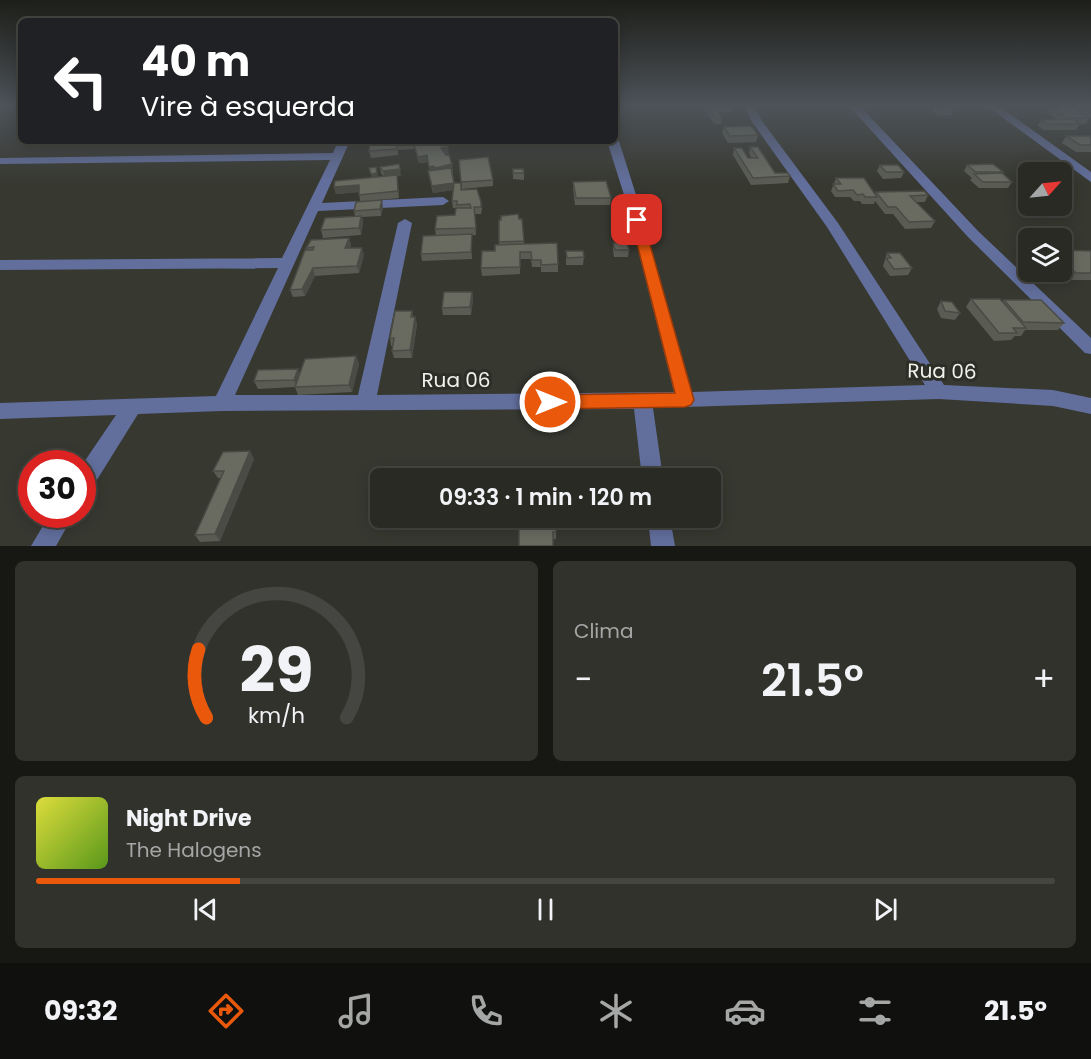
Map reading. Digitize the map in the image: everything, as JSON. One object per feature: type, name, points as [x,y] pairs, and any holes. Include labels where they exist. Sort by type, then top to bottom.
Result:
[{"type":"street","points":[[764,131],[832,226],[939,392]]},
{"type":"street","points":[[878,131],[973,234],[1091,348]]},
{"type":"street","points":[[1027,131],[1091,178]]},
{"type":"street","points":[[222,403],[343,144]]},
{"type":"street","points":[[614,144],[631,198],[685,400]]},
{"type":"street","points":[[0,161],[337,156]]},
{"type":"street","points":[[313,207],[443,201]]},
{"type":"street","points":[[366,403],[405,223]]},
{"type":"street","points":[[0,265],[287,263]]},
{"type":"street","name":"Rua 06","points":[[0,411],[222,403],[642,401],[939,392],[1053,398],[1091,406]]},
{"type":"street","points":[[642,401],[652,468]]},
{"type":"street","points":[[96,462],[131,408]]},
{"type":"street","points":[[43,546],[54,528]]},
{"type":"street","points":[[660,528],[663,546]]},
{"type":"building","points":[[727,131],[755,131],[758,135],[730,136]]},
{"type":"building","points":[[1066,136],[1091,136],[1091,145],[1080,145]]},
{"type":"building","points":[[370,144],[397,144],[397,149],[369,151]]},
{"type":"building","points":[[446,144],[448,147],[441,148],[446,155],[449,155],[452,164],[429,167],[427,155],[418,157],[414,145]]},
{"type":"building","points":[[750,147],[758,147],[775,173],[788,173],[790,176],[753,178],[734,148],[742,148],[748,158],[758,158]]},
{"type":"building","points":[[488,157],[493,180],[461,182],[459,160]]},
{"type":"building","points":[[399,164],[400,169],[383,171],[380,167]]},
{"type":"building","points":[[993,164],[1003,172],[976,172],[967,165]]},
{"type":"building","points":[[880,165],[898,165],[904,172],[886,172]]},
{"type":"building","points":[[376,167],[377,173],[371,174],[369,168]]},
{"type":"building","points":[[451,168],[454,183],[432,186],[428,171]]},
{"type":"building","points":[[513,169],[523,169],[524,173],[513,173]]},
{"type":"building","points":[[1002,173],[1012,182],[983,182],[974,174]]},
{"type":"building","points":[[397,175],[398,191],[359,195],[359,185],[334,187],[335,181]]},
{"type":"building","points":[[836,178],[864,178],[877,197],[857,195],[853,190],[838,191],[833,184],[841,184]]},
{"type":"building","points":[[606,181],[611,198],[576,198],[573,182]]},
{"type":"building","points":[[454,183],[461,183],[461,190],[477,189],[481,207],[474,207],[476,228],[435,229],[437,216],[455,215],[456,208],[471,208],[470,204],[457,205],[457,201],[452,201]]},
{"type":"building","points":[[924,191],[928,195],[910,196],[935,221],[909,222],[896,207],[888,207],[876,192]]},
{"type":"building","points":[[382,200],[380,209],[354,211],[356,202]]},
{"type":"building","points":[[518,214],[519,219],[522,219],[524,241],[499,242],[501,216]]},
{"type":"building","points":[[361,216],[359,228],[321,230],[325,218]]},
{"type":"building","points":[[472,234],[471,252],[421,254],[423,236]]},
{"type":"building","points":[[349,238],[345,248],[362,248],[357,266],[313,268],[302,289],[290,290],[305,250],[313,250],[314,247],[306,248],[311,240]]},
{"type":"building","points":[[557,243],[558,264],[541,265],[541,260],[532,260],[531,252],[520,252],[520,267],[481,268],[482,251],[495,251],[495,245]]},
{"type":"building","points":[[613,243],[627,243],[629,250],[615,250]]},
{"type":"building","points":[[1072,250],[1091,251],[1091,273],[1076,273],[1072,269]]},
{"type":"building","points":[[566,251],[583,251],[584,257],[567,258]]},
{"type":"building","points":[[887,253],[900,253],[912,268],[894,269],[886,258],[891,258]]},
{"type":"building","points":[[444,292],[472,292],[470,307],[442,308]]},
{"type":"building","points":[[971,299],[1000,299],[1026,328],[1013,328],[1017,333],[999,333]]},
{"type":"building","points":[[1004,300],[1041,300],[1064,323],[1023,322]]},
{"type":"building","points":[[941,301],[952,302],[960,313],[945,311]]},
{"type":"building","points":[[395,311],[412,311],[411,317],[415,317],[410,350],[392,351],[394,338],[390,338]]},
{"type":"building","points":[[356,356],[349,385],[295,387],[305,359]]},
{"type":"building","points":[[298,369],[294,380],[254,381],[258,370]]},
{"type":"building","points":[[250,451],[215,534],[195,535],[224,471],[213,471],[223,452]]},
{"type":"building","points":[[519,528],[556,528],[556,532],[553,532],[553,546],[519,546]]},
{"type":"route","points":[[550,402],[685,400],[637,220]]}]
